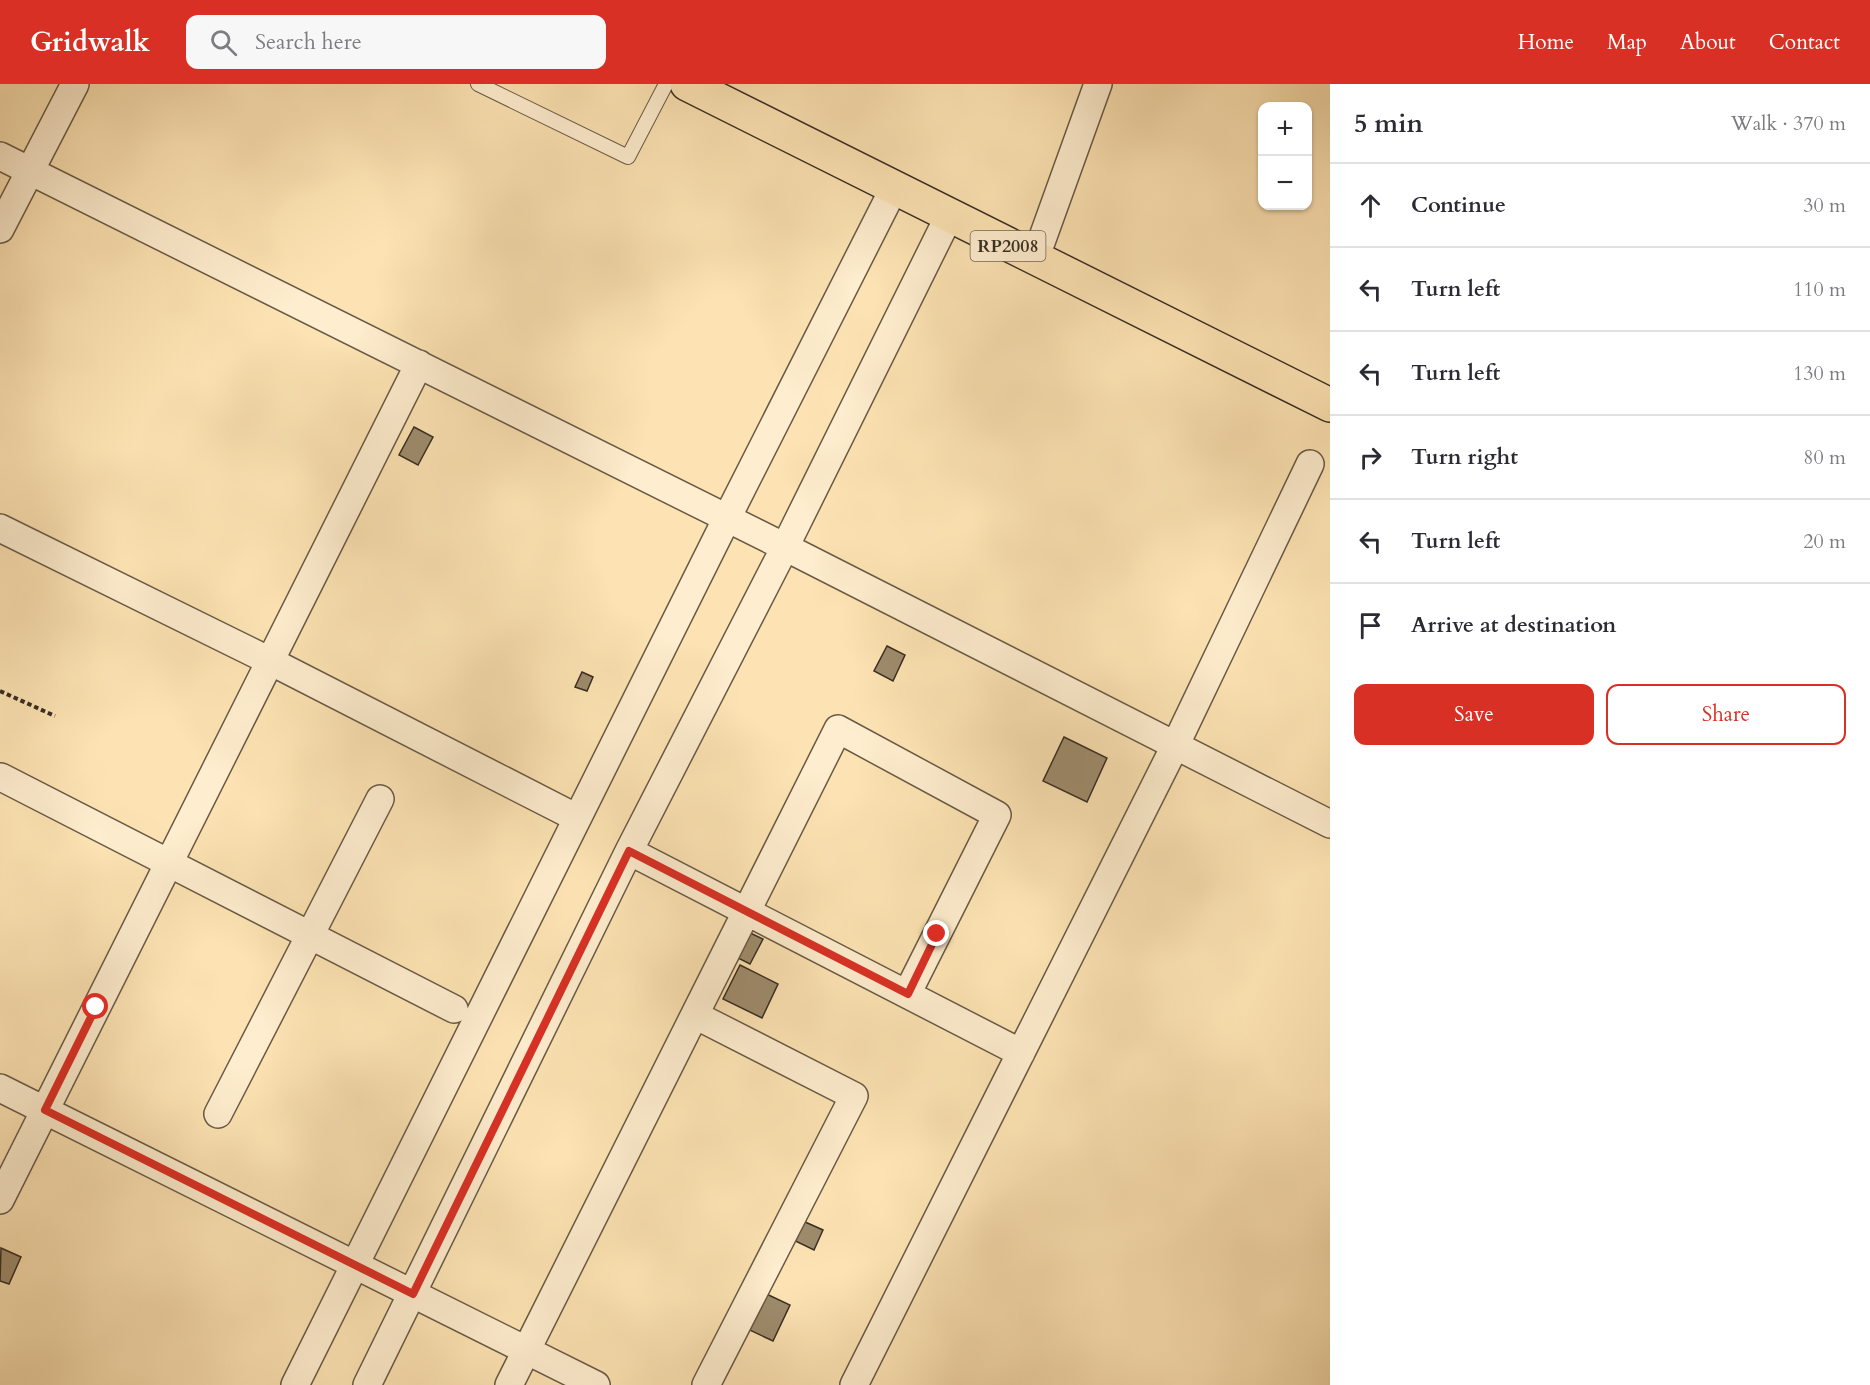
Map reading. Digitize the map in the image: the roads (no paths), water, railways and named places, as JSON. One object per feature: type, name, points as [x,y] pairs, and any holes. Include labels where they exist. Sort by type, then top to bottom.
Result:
[{"type":"highway","name":"RP2008","points":[[687,84],[1330,405]]},
{"type":"street","points":[[0,229],[75,84]]},
{"type":"street","points":[[1035,259],[1098,84]]},
{"type":"street","points":[[0,156],[785,547],[1330,824]]},
{"type":"street","points":[[295,1385],[894,188]]},
{"type":"street","points":[[367,1385],[629,851],[785,547],[950,216]]},
{"type":"street","points":[[0,1200],[418,364]]},
{"type":"street","points":[[854,1385],[1175,746],[1310,464]]},
{"type":"street","points":[[0,528],[270,661],[577,818]]},
{"type":"street","points":[[509,1385],[838,729],[997,815],[908,994]]},
{"type":"street","points":[[1,777],[454,1009]]},
{"type":"street","points":[[218,1114],[380,799]]},
{"type":"street","points":[[629,851],[1022,1053]]},
{"type":"street","points":[[695,1015],[854,1096],[706,1385]]},
{"type":"street","points":[[0,1088],[596,1385]]},
{"type":"lane","points":[[478,84],[628,157],[666,84]]}]
